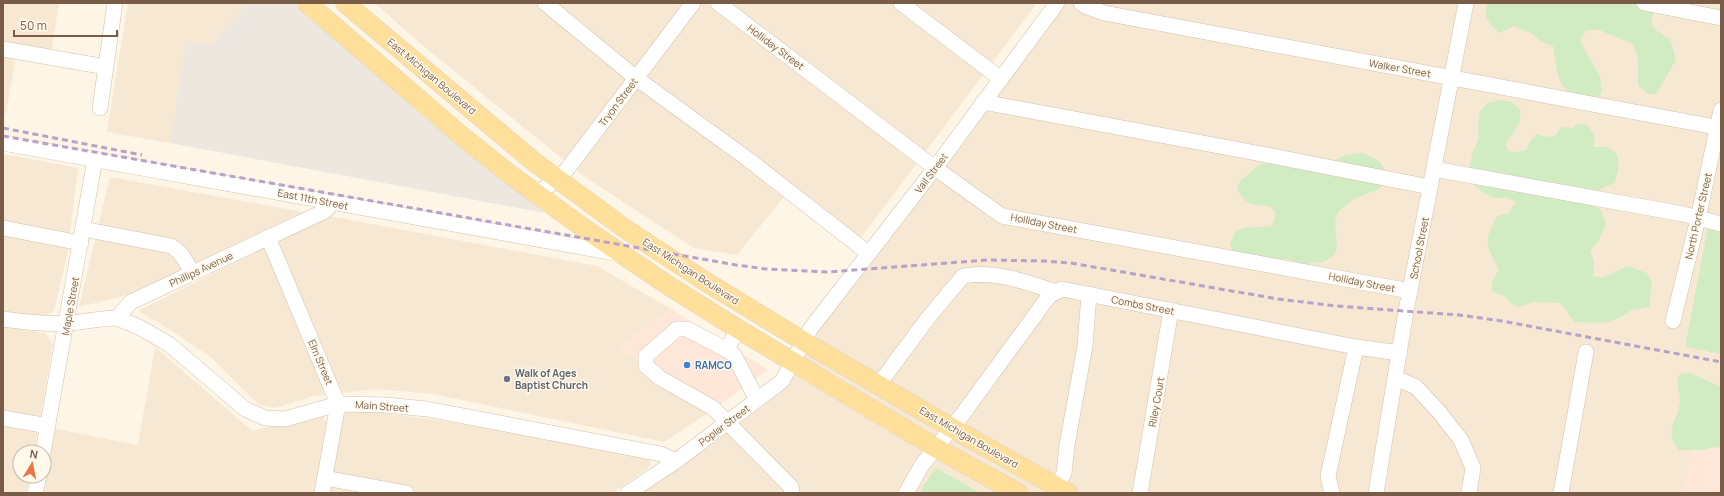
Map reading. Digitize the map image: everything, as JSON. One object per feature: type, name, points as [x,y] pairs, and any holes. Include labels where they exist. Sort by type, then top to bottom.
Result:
[{"type":"main road","points":[[307,3],[463,137],[536,194],[623,255],[738,329],[936,448],[1018,493]]},
{"type":"main road","name":"East Michigan Boulevard","points":[[345,3],[557,180],[624,228],[703,280],[803,341],[952,428],[1063,490]]},
{"type":"street","points":[[100,108],[115,3]]},
{"type":"street","points":[[545,3],[636,78],[750,160],[868,253]]},
{"type":"street","name":"Tryon Street","points":[[536,194],[557,180],[568,168],[693,3]]},
{"type":"street","name":"Holliday Street","points":[[718,3],[935,168],[1002,216],[1410,291]]},
{"type":"street","points":[[901,3],[1001,79]]},
{"type":"street","name":"Vail Street","points":[[803,341],[868,253],[935,168],[1057,3]]},
{"type":"street","name":"Walker Street","points":[[1081,3],[1104,13],[1719,128]]},
{"type":"street","name":"School Street","points":[[1376,493],[1410,291],[1466,3]]},
{"type":"street","points":[[1644,3],[1721,18]]},
{"type":"street","points":[[3,49],[106,67]]},
{"type":"street","points":[[983,102],[1251,152],[1430,188]]},
{"type":"street","name":"North Porter Street","points":[[1673,321],[1719,128],[1721,110]]},
{"type":"street","name":"East 11th Street","points":[[3,143],[623,255]]},
{"type":"street","name":"Maple Street","points":[[45,444],[96,159]]},
{"type":"street","points":[[1434,169],[1683,214],[1721,224]]},
{"type":"street","name":"Phillips Avenue","points":[[117,318],[131,302],[325,211],[333,203]]},
{"type":"street","points":[[3,228],[171,246],[178,250],[184,257],[192,273]]},
{"type":"street","name":"Elm Street","points":[[268,237],[338,404]]},
{"type":"street","name":"Combs Street","points":[[879,384],[928,318],[963,276],[980,274],[1005,277],[1056,292],[1062,289],[1356,347],[1400,353]]},
{"type":"street","points":[[906,493],[916,473],[952,428],[1049,296],[1056,292]]},
{"type":"street","points":[[1063,490],[1067,445],[1085,346],[1089,294]]},
{"type":"street","name":"Riley Court","points":[[1140,493],[1171,310]]},
{"type":"street","points":[[3,319],[21,322],[67,323],[95,318],[117,318]]},
{"type":"street","name":"Main Street","points":[[117,318],[141,328],[170,345],[245,410],[265,418],[285,419],[338,404],[385,405],[428,409],[661,454],[676,461]]},
{"type":"street","points":[[757,400],[734,355],[687,329],[676,329],[646,356],[645,361],[649,370],[660,378],[714,408],[791,487],[792,493]]},
{"type":"street","points":[[727,350],[738,329]]},
{"type":"street","name":"Poplar Street","points":[[628,493],[676,461],[782,381],[803,341]]},
{"type":"street","points":[[1332,493],[1328,476],[1356,347]]},
{"type":"street","points":[[1561,493],[1586,352]]},
{"type":"street","points":[[1396,378],[1416,387],[1440,413],[1461,440],[1473,468],[1469,493]]},
{"type":"street","points":[[322,493],[338,404]]},
{"type":"street","points":[[3,418],[48,426]]},
{"type":"street","points":[[325,478],[406,493]]},
{"type":"shaded area","points":[[3,3],[59,3],[51,55],[17,49],[6,114],[3,113]]},
{"type":"shaded area","points":[[128,3],[247,3],[211,45],[186,42],[170,143],[107,132]]},
{"type":"shaded area","points":[[247,3],[295,3],[431,123],[499,174],[545,213],[170,143],[186,41],[211,45]]},
{"type":"shaded area","points":[[375,3],[1037,3],[860,239],[792,187],[737,255],[694,248],[585,177],[421,44]]},
{"type":"shaded area","points":[[1057,3],[1721,3],[1721,493],[627,493],[793,362]]},
{"type":"shaded area","points":[[3,154],[78,168],[67,255],[54,310],[42,318],[3,311]]},
{"type":"shaded area","points":[[110,177],[303,212],[130,294],[79,307]]},
{"type":"shaded area","points":[[329,216],[597,266],[671,309],[617,348],[717,407],[664,442],[433,394],[376,389],[313,396],[275,408],[259,405],[212,358],[166,327],[138,311]]},
{"type":"shaded area","points":[[671,309],[768,370],[717,407],[617,348]]},
{"type":"shaded area","points":[[3,326],[45,333],[53,344],[35,444],[12,444],[12,484],[28,484],[26,493],[3,493]]},
{"type":"shaded area","points":[[155,347],[252,431],[319,415],[323,417],[326,422],[316,493],[38,493],[41,484],[52,484],[52,444],[48,444],[51,428],[138,445]]},
{"type":"shaded area","points":[[351,409],[445,421],[648,457],[651,463],[648,468],[613,493],[329,493],[342,416]]},
{"type":"shaded area","points":[[1693,442],[1721,447],[1721,493],[1683,493]]},
{"type":"green space","points":[[1487,3],[1659,3],[1652,17],[1652,27],[1671,41],[1676,60],[1656,94],[1648,94],[1638,85],[1638,59],[1633,44],[1599,30],[1586,30],[1580,41],[1600,77],[1602,92],[1596,100],[1583,98],[1574,95],[1562,84],[1556,67],[1553,46],[1542,42],[1531,33],[1514,26],[1500,33],[1488,20],[1486,13]]},
{"type":"green space","points":[[1501,100],[1512,102],[1521,111],[1519,123],[1506,144],[1508,151],[1517,152],[1526,150],[1531,140],[1537,134],[1547,137],[1555,136],[1561,127],[1573,128],[1578,124],[1587,125],[1595,136],[1593,147],[1607,147],[1617,154],[1619,168],[1614,183],[1592,193],[1587,203],[1600,209],[1606,224],[1599,240],[1590,251],[1594,261],[1593,276],[1603,278],[1627,266],[1647,273],[1652,283],[1649,307],[1632,310],[1617,319],[1603,323],[1575,322],[1560,303],[1533,302],[1519,307],[1511,304],[1505,296],[1492,292],[1492,282],[1499,270],[1489,249],[1488,238],[1497,216],[1508,214],[1516,202],[1507,197],[1496,198],[1485,194],[1473,184],[1469,169],[1472,155],[1479,137],[1478,126],[1480,111],[1487,103]]},
{"type":"green space","points":[[1364,153],[1380,162],[1385,170],[1386,180],[1381,188],[1354,199],[1338,212],[1335,221],[1337,249],[1332,257],[1324,262],[1303,264],[1288,259],[1244,257],[1234,253],[1230,245],[1235,232],[1244,228],[1272,226],[1276,213],[1270,206],[1255,205],[1247,202],[1237,190],[1240,181],[1259,165],[1272,162],[1328,164],[1345,155]]},
{"type":"green space","points":[[1708,227],[1721,230],[1721,354],[1685,347]]},
{"type":"green space","points":[[1682,373],[1691,373],[1721,387],[1721,448],[1716,447],[1702,450],[1679,450],[1674,443],[1672,430],[1680,399],[1677,382]]},
{"type":"green space","points":[[936,468],[975,490],[980,493],[919,493]]},
{"type":"railway","points":[[3,128],[142,155]]},
{"type":"railway","points":[[3,136],[736,265],[766,269],[827,272],[987,260],[1071,263],[1278,299],[1336,306],[1459,315],[1502,321],[1721,362]]},
{"type":"place","name":"RAMCO","points":[[687,365]]},
{"type":"place","name":"Walk of Ages Baptist Church","points":[[507,379]]}]
